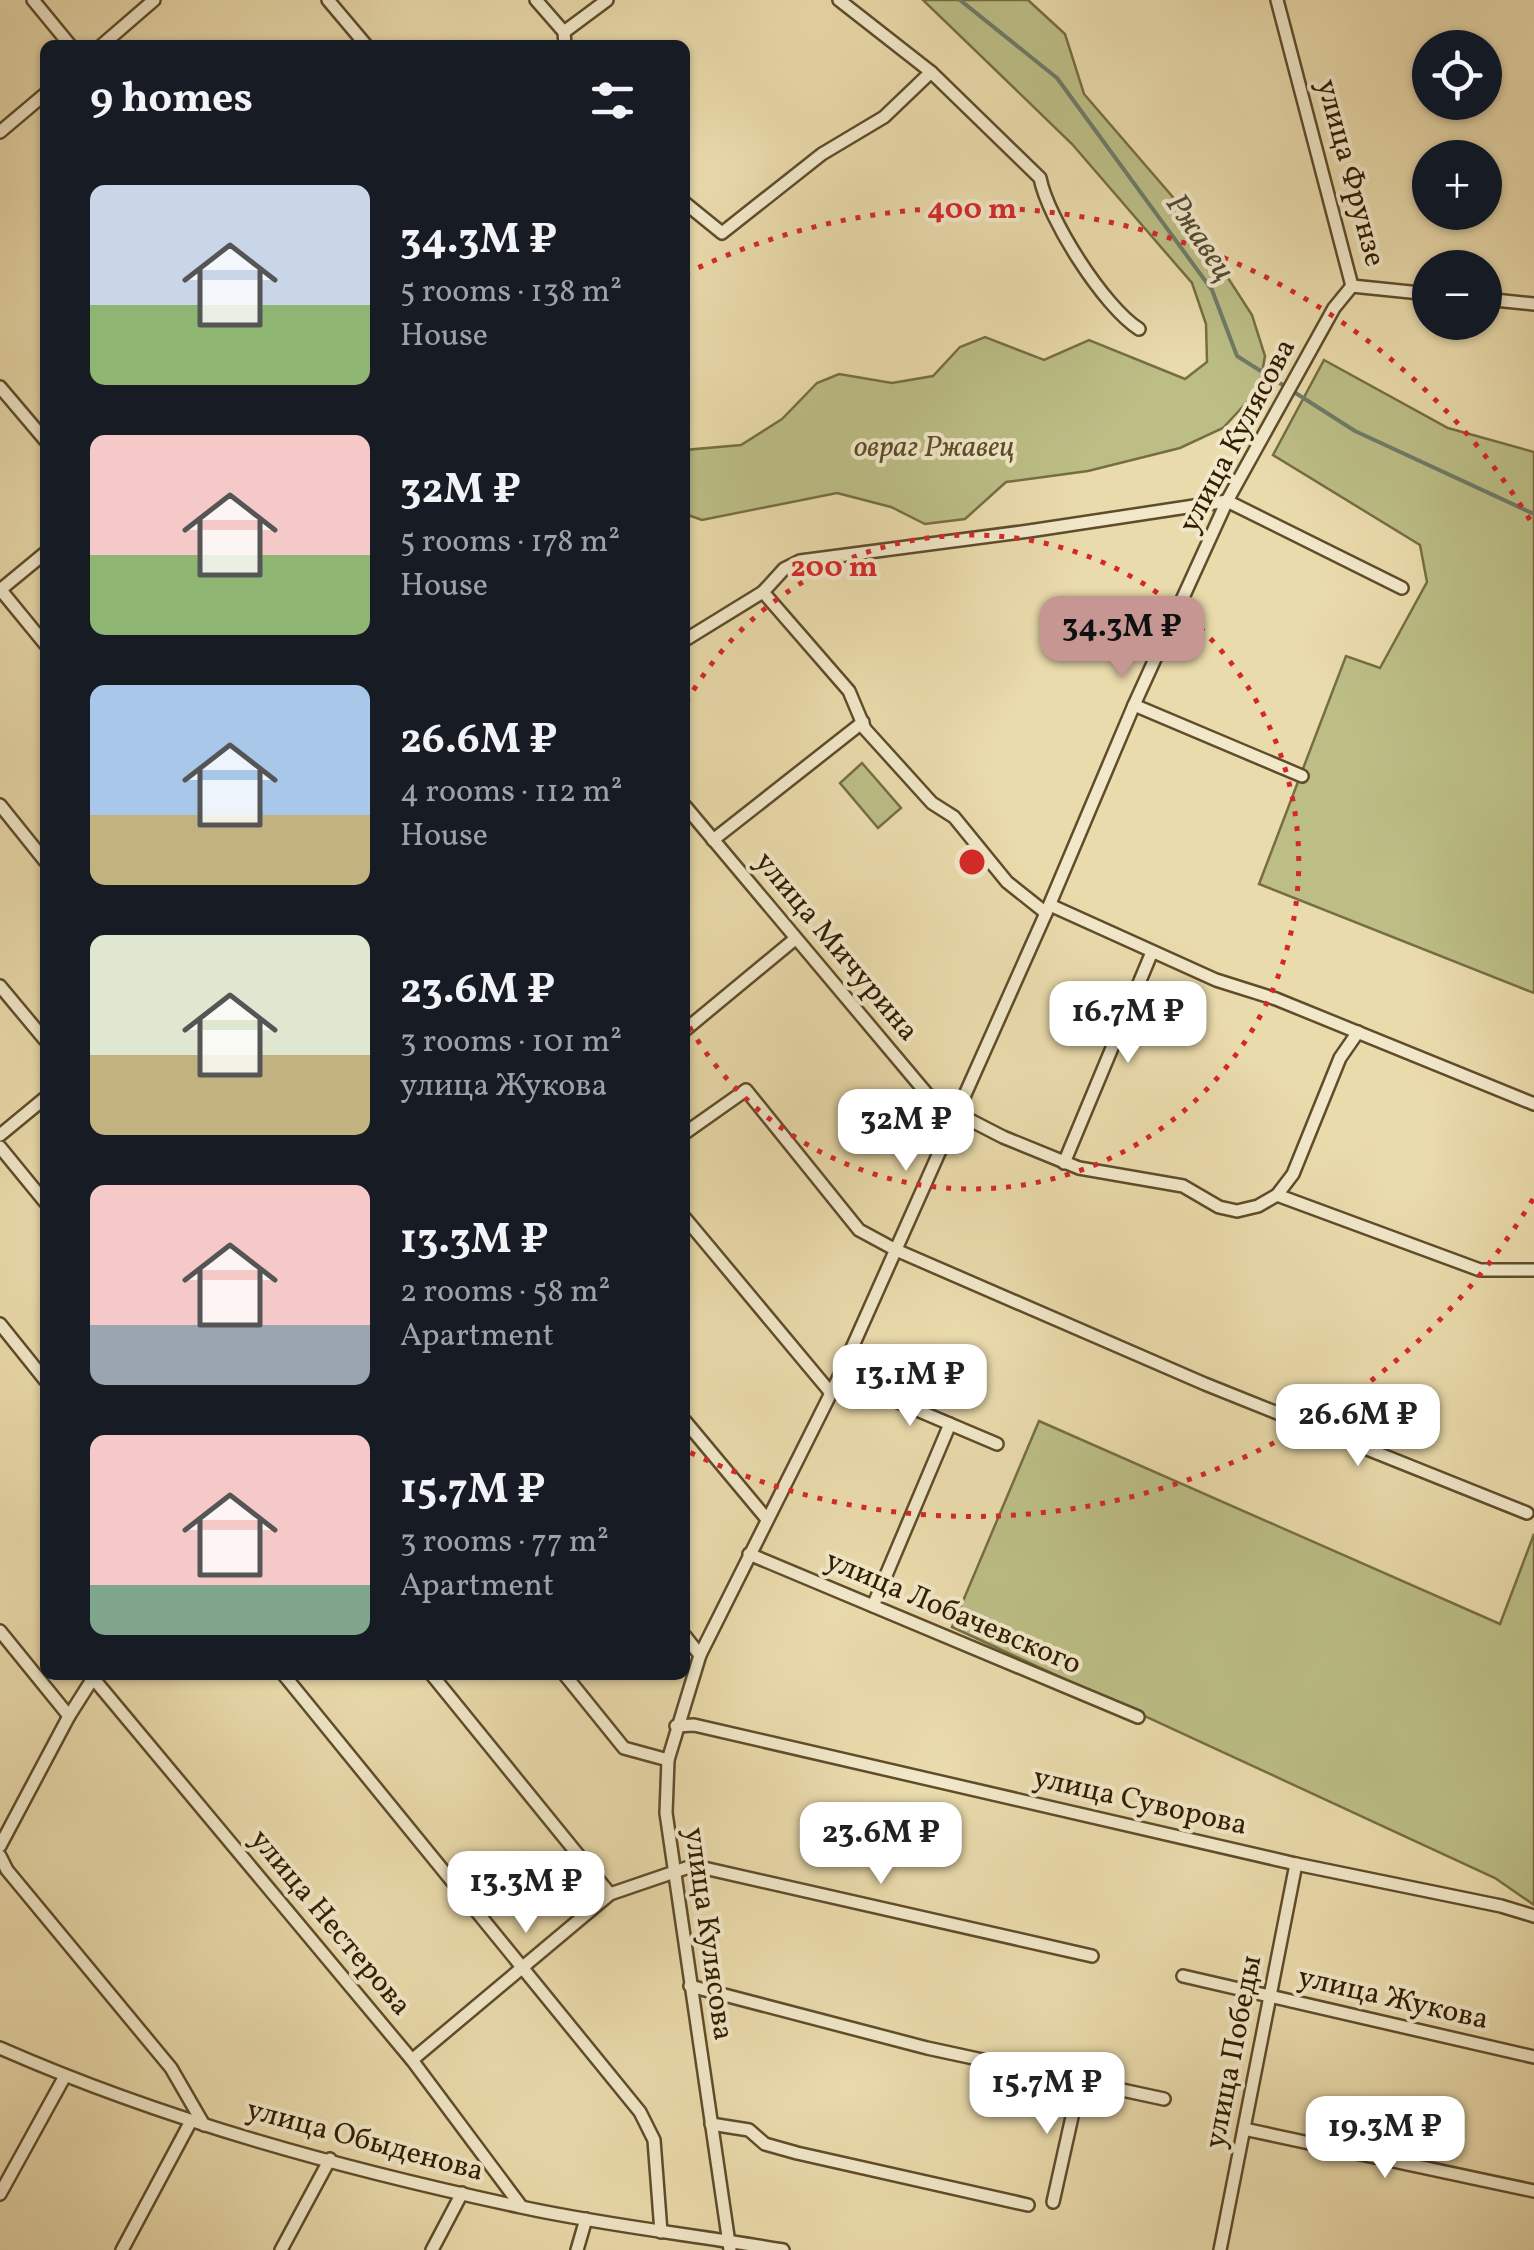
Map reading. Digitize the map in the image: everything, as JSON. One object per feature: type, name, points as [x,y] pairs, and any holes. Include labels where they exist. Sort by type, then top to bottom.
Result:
[{"type":"street","points":[[34,0],[66,40]]},
{"type":"street","points":[[108,40],[154,0]]},
{"type":"street","points":[[328,0],[362,40]]},
{"type":"street","points":[[536,0],[564,38],[608,0]]},
{"type":"street","points":[[839,0],[931,72],[1040,178],[1044,197],[1090,274],[1121,318],[1139,330]]},
{"type":"street","name":"улица Фрунзе","points":[[1277,0],[1352,286],[1412,292]]},
{"type":"street","points":[[690,207],[722,233],[822,154],[884,116],[931,72]]},
{"type":"street","points":[[0,132],[40,98]]},
{"type":"street","name":"улица Кулясова","points":[[729,2245],[666,1814],[668,1760],[676,1726],[700,1655],[839,1377],[1048,909],[1134,705],[1228,501],[1334,308],[1352,286]]},
{"type":"street","points":[[1502,301],[1534,304]]},
{"type":"street","points":[[0,387],[40,434]]},
{"type":"street","points":[[690,637],[764,592],[784,569],[800,561],[1228,501],[1402,588]]},
{"type":"street","points":[[40,557],[0,590],[40,638]]},
{"type":"street","points":[[764,592],[849,691],[862,722],[932,803],[954,817],[1007,882],[1048,909],[1216,980],[1358,1032],[1534,1104]]},
{"type":"street","points":[[1134,705],[1302,776]]},
{"type":"street","points":[[712,840],[862,722]]},
{"type":"street","points":[[0,805],[40,855]]},
{"type":"street","name":"улица Мичурина","points":[[690,812],[933,1101],[1064,1162],[1108,1174],[1183,1186],[1220,1207],[1238,1210],[1258,1206],[1277,1195]]},
{"type":"street","points":[[690,1023],[795,939]]},
{"type":"street","points":[[1064,1162],[1152,952]]},
{"type":"street","points":[[0,986],[40,1034]]},
{"type":"street","points":[[1358,1032],[1326,1088],[1294,1174],[1277,1195],[1480,1270],[1534,1270]]},
{"type":"street","points":[[690,1129],[746,1090],[859,1230],[896,1250],[1205,1384],[1527,1513]]},
{"type":"street","points":[[0,1135],[40,1102]]},
{"type":"street","points":[[0,1147],[40,1196]]},
{"type":"street","points":[[690,1224],[831,1394]]},
{"type":"street","points":[[0,1324],[40,1374]]},
{"type":"street","points":[[839,1377],[997,1444]]},
{"type":"street","points":[[873,1606],[950,1424]]},
{"type":"street","points":[[690,1427],[766,1518]]},
{"type":"street","name":"улица Лобачевского","points":[[749,1554],[1138,1717]]},
{"type":"street","points":[[0,1631],[69,1716]]},
{"type":"street","points":[[690,1642],[700,1655]]},
{"type":"street","points":[[0,1846],[92,1680]]},
{"type":"street","name":"улица Нестерова","points":[[97,1680],[412,2060],[522,2207]]},
{"type":"street","points":[[288,1680],[640,2112],[654,2140],[661,2232]]},
{"type":"street","points":[[436,1680],[610,1894]]},
{"type":"street","points":[[569,1680],[624,1748],[668,1760]]},
{"type":"street","name":"улица Суворова","points":[[676,1726],[694,1725],[1534,1916]]},
{"type":"street","points":[[0,1856],[7,1870],[170,2068],[198,2123],[122,2250]]},
{"type":"street","name":"улица Победы","points":[[1220,2250],[1296,1864]]},
{"type":"street","points":[[412,2060],[610,1894],[689,1868],[704,1868],[1092,1956]]},
{"type":"street","name":"улица Жукова","points":[[1183,1976],[1534,2057]]},
{"type":"street","points":[[690,1986],[875,2035],[1164,2099]]},
{"type":"street","name":"улица Обыденова","points":[[0,2048],[65,2076],[198,2123],[330,2159],[522,2207],[729,2245],[783,2250]]},
{"type":"street","points":[[0,2194],[65,2076]]},
{"type":"street","points":[[1054,2202],[1080,2081]]},
{"type":"street","points":[[710,2124],[749,2130],[764,2144],[797,2153],[1028,2205]]},
{"type":"street","points":[[1244,2129],[1534,2191]]},
{"type":"street","points":[[282,2250],[330,2159]]},
{"type":"street","points":[[432,2250],[462,2192]]},
{"type":"street","points":[[577,2250],[586,2219]]},
{"type":"green space","name":"овраг Ржавец","points":[[923,0],[1028,0],[1065,34],[1084,94],[1184,210],[1252,315],[1265,356],[1259,389],[1223,428],[1180,448],[1088,471],[1006,482],[965,519],[925,524],[891,507],[837,493],[702,520],[690,516],[690,450],[741,445],[782,419],[817,383],[839,374],[892,383],[933,376],[960,347],[985,337],[1044,360],[1089,340],[1185,379],[1207,362],[1206,324],[1192,283],[1072,144]]},
{"type":"green space","points":[[1324,360],[1448,428],[1534,452],[1534,993],[1259,884],[1346,656],[1380,668],[1427,582],[1420,545],[1273,455]]},
{"type":"green space","points":[[862,763],[901,808],[878,828],[840,783]]},
{"type":"green space","points":[[1039,1421],[1500,1624],[1534,1534],[1534,1905],[1495,1878],[952,1627]]},
{"type":"waterway","name":"Ржавец","points":[[960,0],[1057,78],[1212,290],[1237,356],[1286,387]]},
{"type":"waterway","name":"Ржавец","points":[[1294,392],[1355,431],[1534,514]]}]
